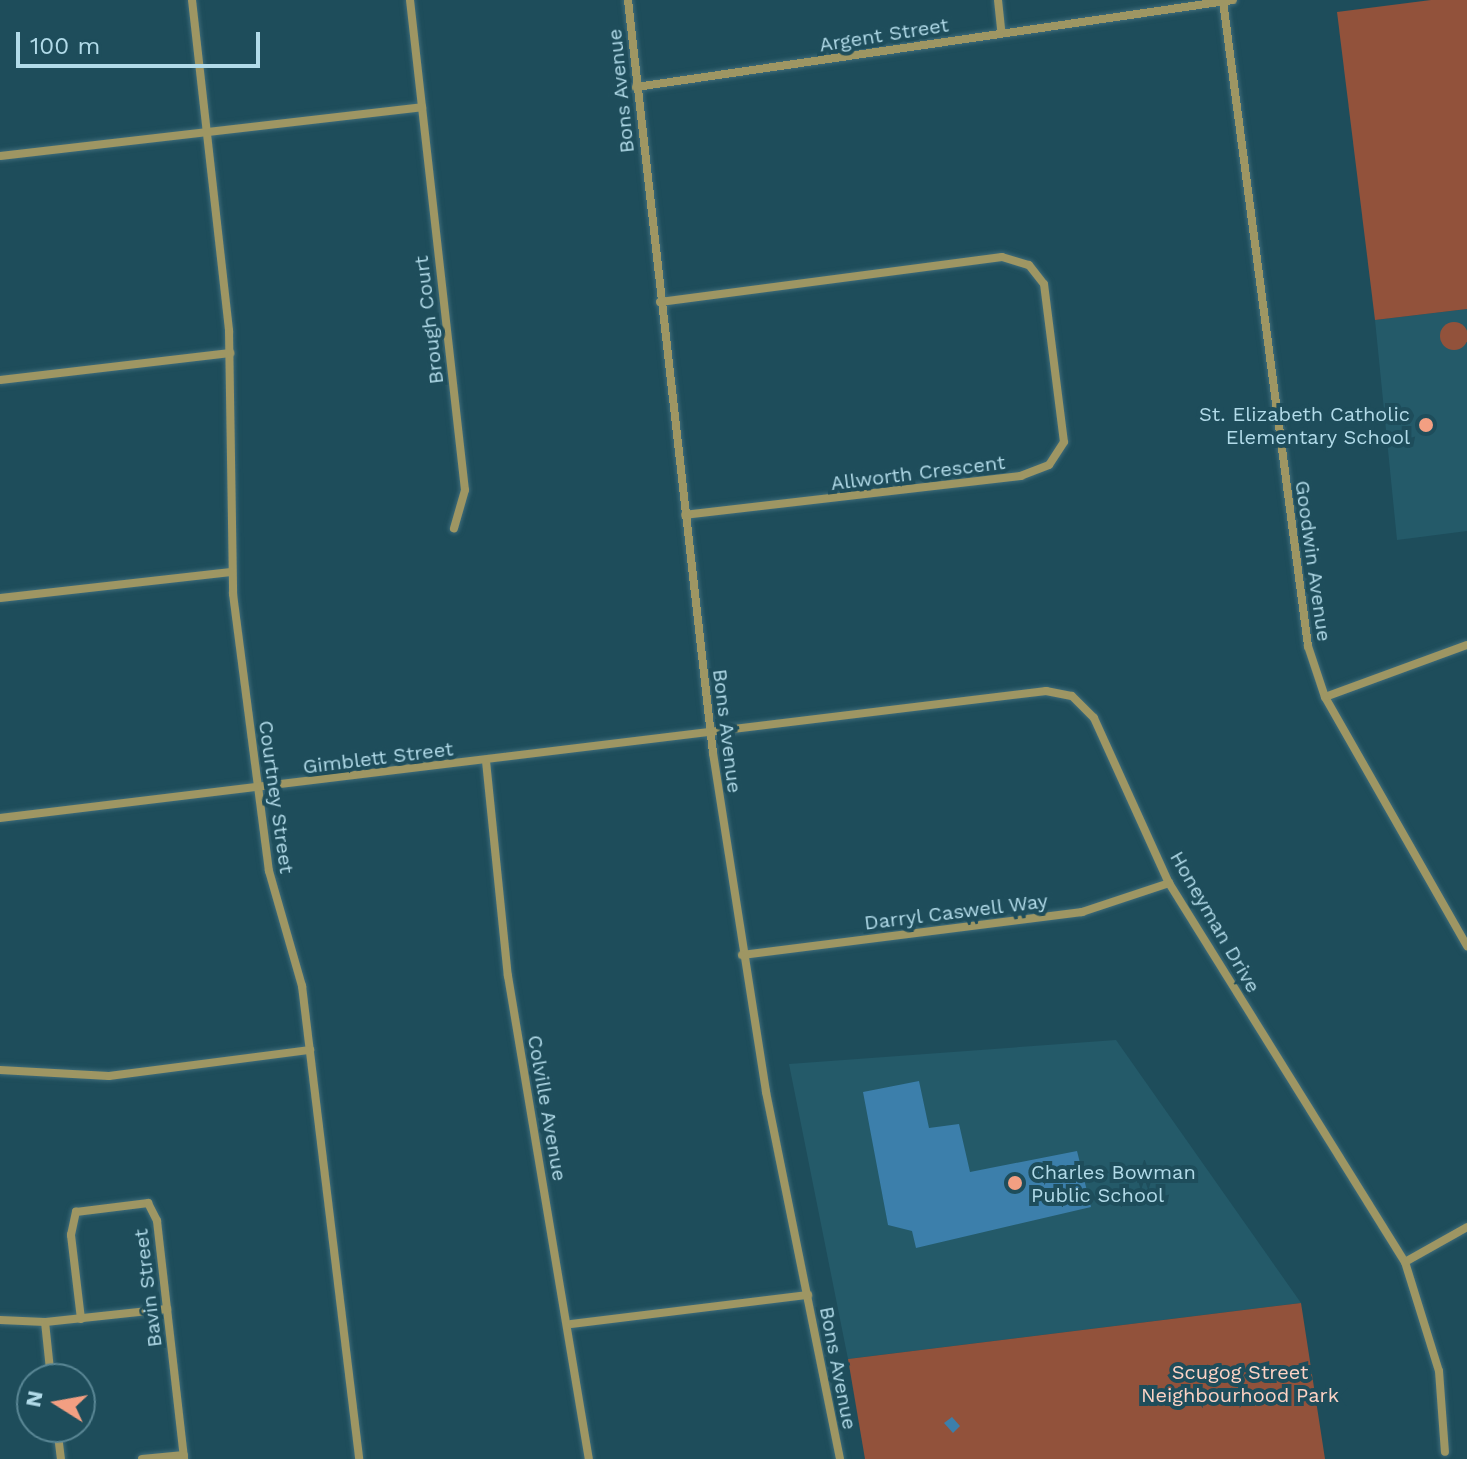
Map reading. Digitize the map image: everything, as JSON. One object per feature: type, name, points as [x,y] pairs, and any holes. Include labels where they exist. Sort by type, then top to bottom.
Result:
[{"type":"street","name":"Courtney Street","points":[[192,0],[209,133],[230,353],[232,572],[257,788],[310,1050],[359,1459]]},
{"type":"street","name":"Brough Court","points":[[410,0],[465,490],[454,528]]},
{"type":"street","name":"Bons Avenue","points":[[628,0],[711,737],[742,955],[840,1459]]},
{"type":"street","points":[[998,0],[1001,30]]},
{"type":"street","name":"Argent Street","points":[[636,87],[1001,30],[1233,0]]},
{"type":"street","name":"Goodwin Avenue","points":[[1223,1],[1308,646],[1325,697],[1467,946]]},
{"type":"street","points":[[0,156],[422,107]]},
{"type":"street","name":"Allworth Crescent","points":[[660,302],[1002,257],[1029,265],[1044,284],[1064,442],[1049,465],[1021,476],[685,515]]},
{"type":"street","points":[[0,380],[230,353]]},
{"type":"street","points":[[0,598],[232,572]]},
{"type":"street","points":[[1325,697],[1467,645]]},
{"type":"street","name":"Honeyman Drive","points":[[711,737],[1046,691],[1072,696],[1094,718],[1169,883],[1405,1262],[1439,1371],[1445,1452]]},
{"type":"street","name":"Gimblett Street","points":[[0,818],[711,737]]},
{"type":"street","name":"Colville Avenue","points":[[486,761],[508,976],[571,1324],[589,1459]]},
{"type":"street","name":"Darryl Caswell Way","points":[[742,955],[1082,912],[1169,883]]},
{"type":"street","points":[[0,1070],[109,1076],[310,1050]]},
{"type":"street","name":"Bavin Street","points":[[81,1319],[71,1222],[86,1206],[138,1200],[155,1211],[184,1457]]},
{"type":"street","points":[[1405,1262],[1467,1227]]},
{"type":"street","points":[[571,1324],[808,1295]]},
{"type":"street","points":[[0,1320],[45,1322],[167,1309]]},
{"type":"street","points":[[45,1322],[49,1363]]},
{"type":"street","points":[[142,1459],[184,1457]]},
{"type":"shaded area","name":"St. Elizabeth Catholic Elementary School","points":[[1467,309],[1467,531],[1397,540],[1375,320]]},
{"type":"shaded area","name":"Charles Bowman Public School","points":[[1116,1040],[1301,1303],[848,1359],[789,1064]]},
{"type":"green space","points":[[1431,0],[1467,0],[1467,309],[1375,320],[1337,12]]},
{"type":"green space","points":[[1454,322],[1464,326],[1468,336],[1464,346],[1454,350],[1444,346],[1440,336],[1444,326]]},
{"type":"green space","name":"Scugog Street Neighbourhood Park","points":[[1301,1303],[1325,1459],[865,1459],[848,1359]]},
{"type":"building","points":[[919,1081],[929,1128],[959,1124],[970,1172],[1077,1151],[1091,1207],[916,1248],[912,1231],[888,1225],[863,1092]]},
{"type":"building","points":[[952,1417],[960,1426],[953,1433],[944,1423]]},
{"type":"place","name":"St. Elizabeth Catholic Elementary School","points":[[1426,425]]},
{"type":"place","name":"Charles Bowman Public School","points":[[1015,1183]]}]
